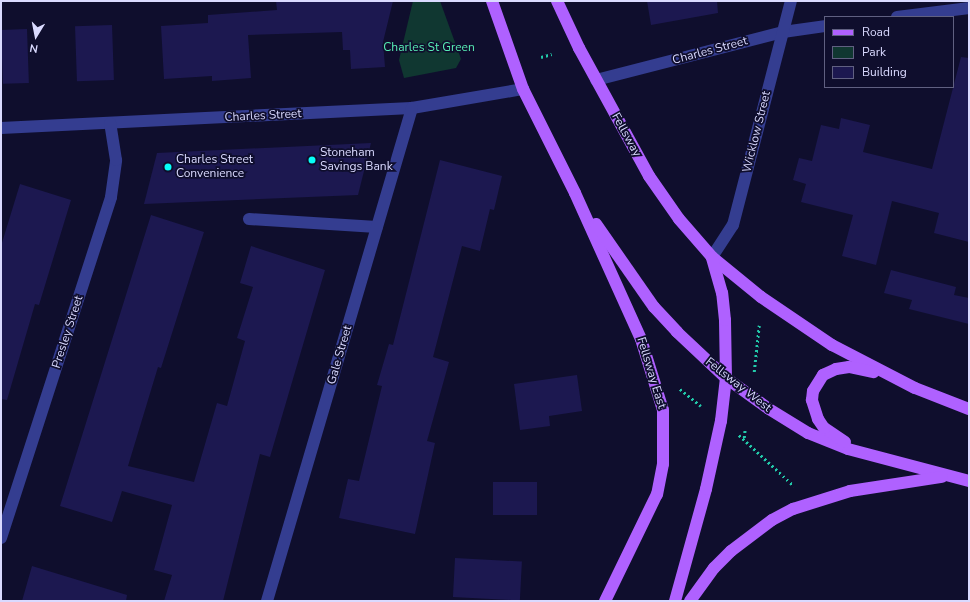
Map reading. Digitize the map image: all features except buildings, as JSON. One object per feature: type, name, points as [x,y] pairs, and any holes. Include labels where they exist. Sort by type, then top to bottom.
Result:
[{"type":"main road","points":[[492,1],[523,89],[575,193]]},
{"type":"main road","name":"Fellsway","points":[[557,1],[596,80],[649,176],[679,219],[712,257]]},
{"type":"main road","name":"Fellsway West","points":[[575,193],[654,307],[726,378],[802,430],[866,455],[969,481]]},
{"type":"main road","name":"Fellsway East","points":[[575,193],[641,338],[658,390],[665,429],[663,464],[657,494],[605,601]]},
{"type":"main road","points":[[675,601],[706,490],[721,421],[726,378],[725,320],[722,293],[712,257]]},
{"type":"main road","points":[[712,257],[761,298],[805,328],[915,388]]},
{"type":"main road","points":[[866,455],[838,438],[818,419],[812,400],[816,384],[828,372],[849,367],[869,370],[969,409]]},
{"type":"main road","points":[[690,601],[709,574],[731,551],[772,520],[793,509],[870,487],[952,476]]},
{"type":"street","name":"Wicklow Street","points":[[712,257],[732,225],[790,1]]},
{"type":"street","points":[[905,16],[969,8]]},
{"type":"street","name":"Charles Street","points":[[596,80],[783,32],[824,26]]},
{"type":"street","name":"Charles Street","points":[[1,128],[412,108],[523,89]]},
{"type":"street","name":"Gale Street","points":[[267,601],[412,108]]},
{"type":"street","name":"Presley Street","points":[[1,538],[111,197],[116,160],[110,123]]},
{"type":"street","points":[[249,219],[377,227]]},
{"type":"path","points":[[541,57],[552,54]]},
{"type":"path","points":[[754,372],[758,325]]},
{"type":"path","points":[[675,385],[702,407]]},
{"type":"path","points":[[745,429],[744,439],[796,488]]},
{"type":"green space","name":"Charles St Green","points":[[413,1],[440,1],[461,59],[456,68],[404,78],[399,60]]},
{"type":"place","name":"Stoneham Savings Bank","points":[[312,160]]},
{"type":"place","name":"Charles Street Convenience","points":[[168,167]]}]
